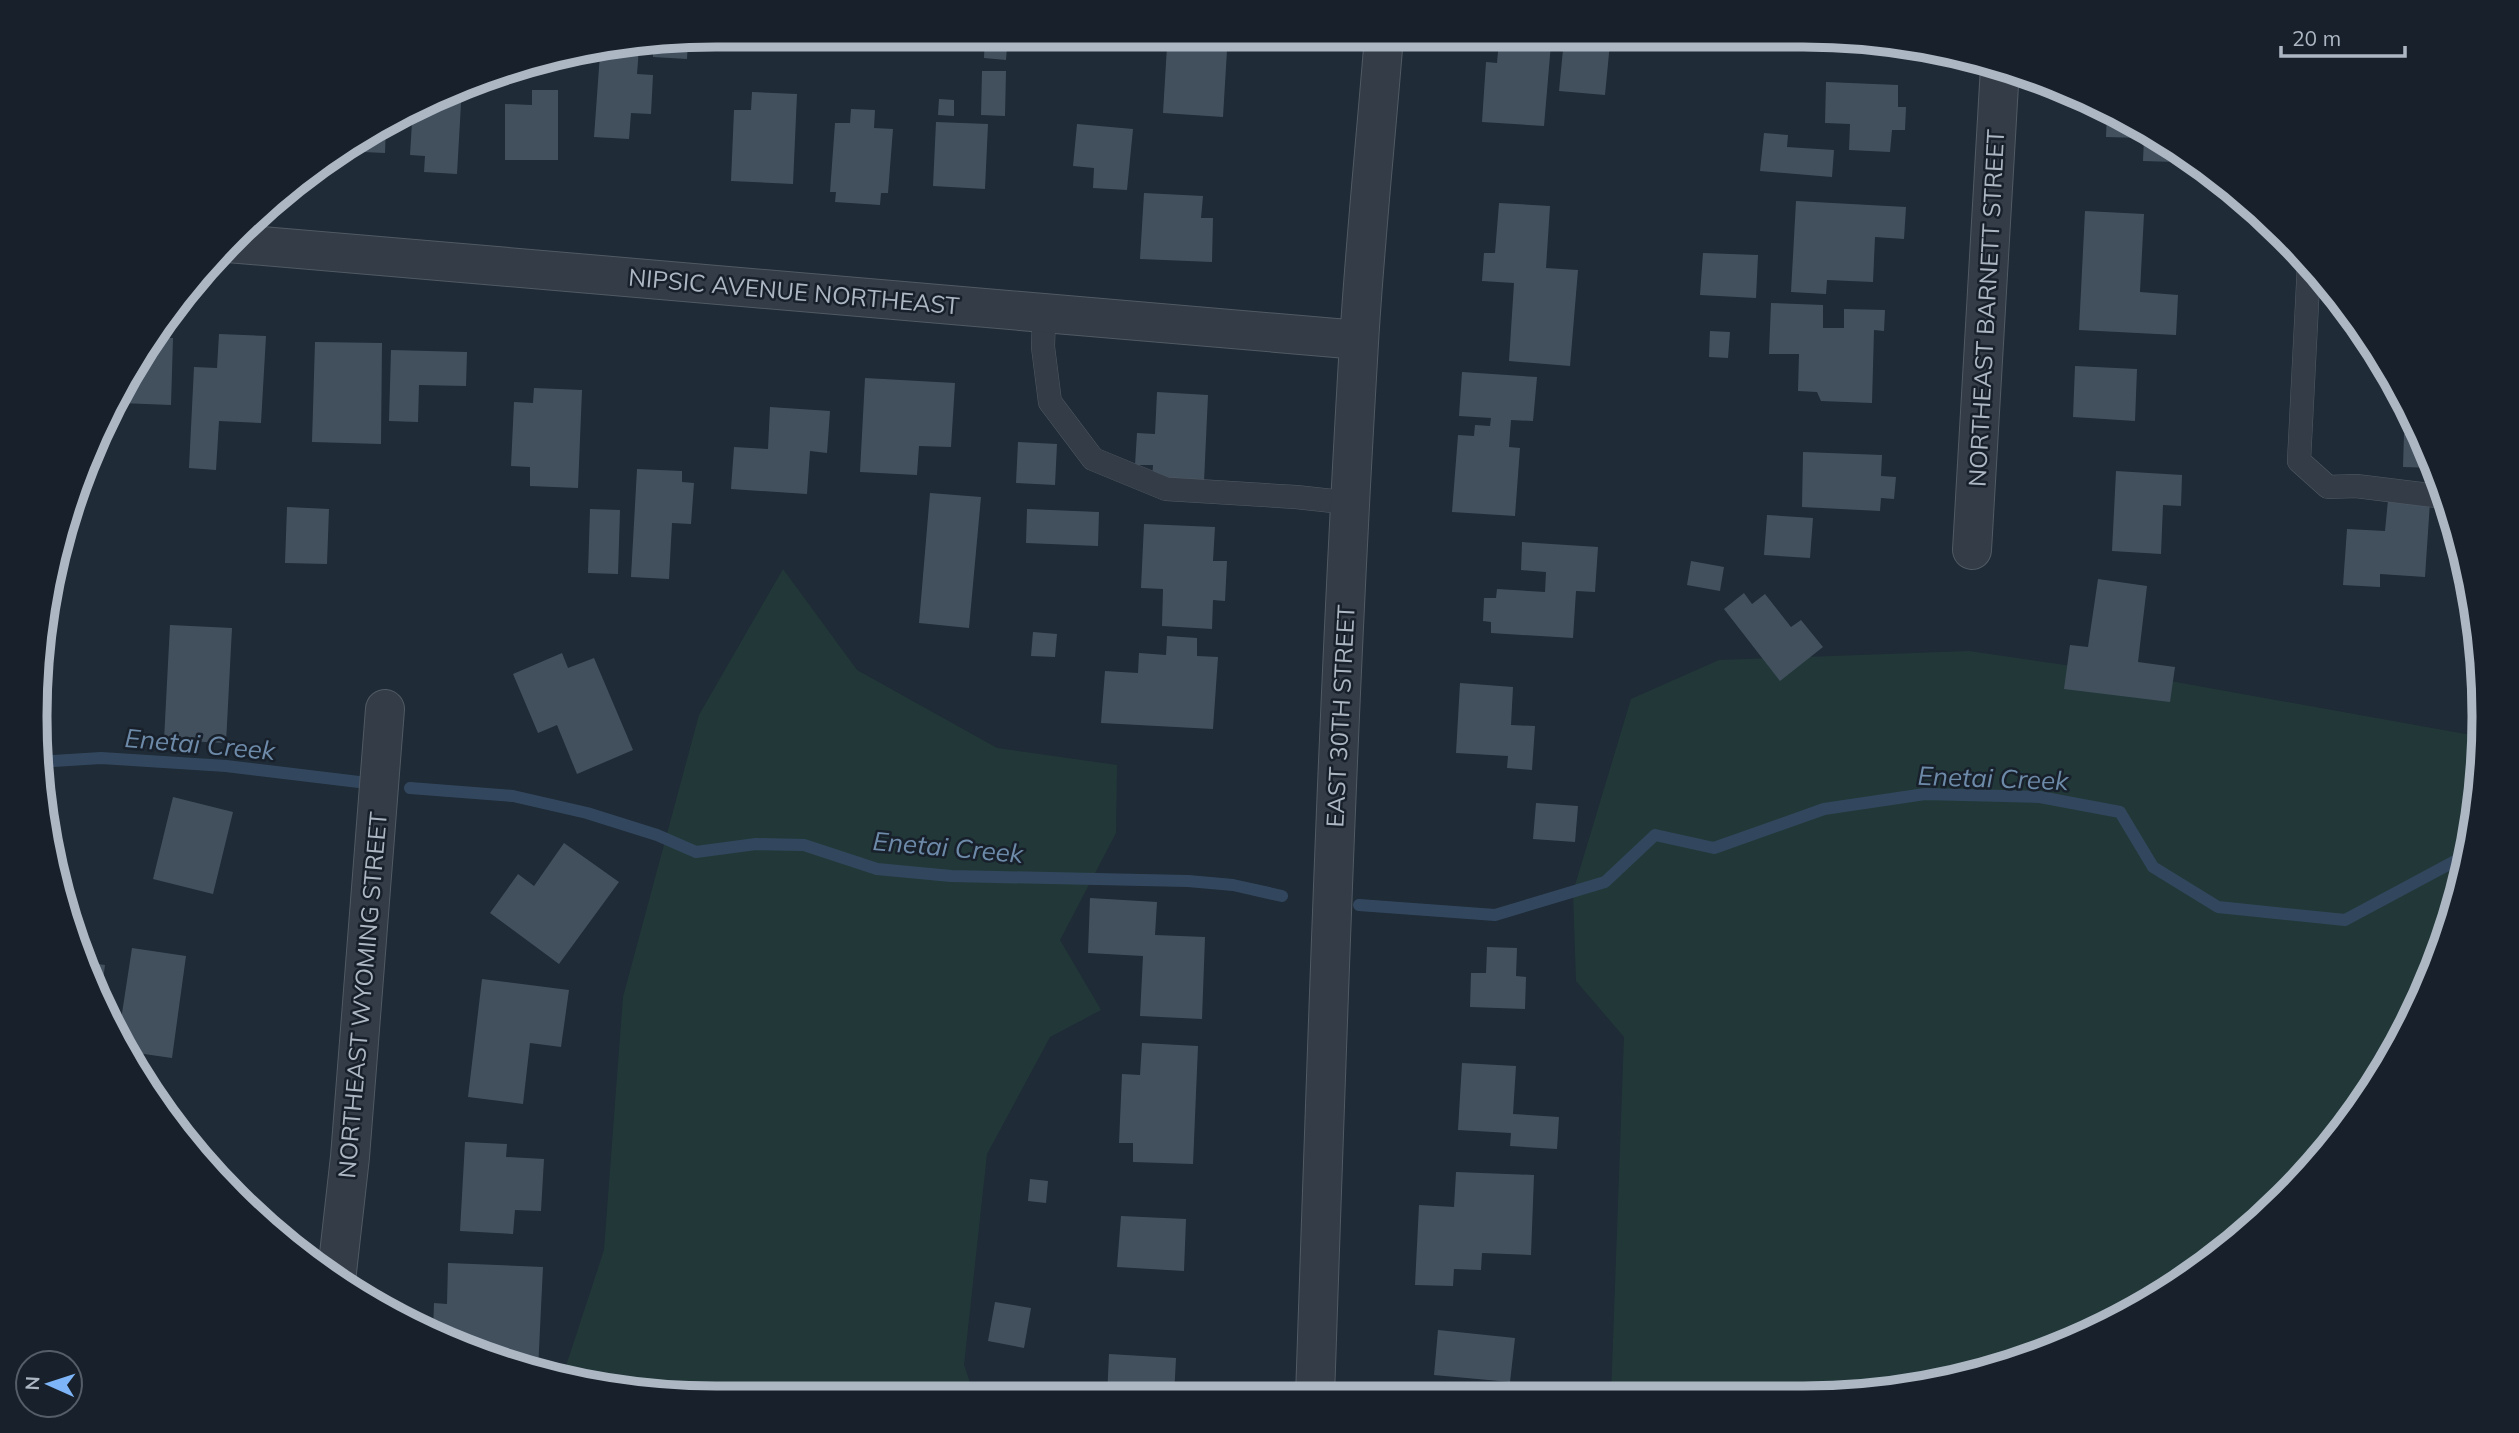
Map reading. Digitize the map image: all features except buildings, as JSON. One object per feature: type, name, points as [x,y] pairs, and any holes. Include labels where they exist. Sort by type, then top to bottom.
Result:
[{"type":"street","name":"EAST 30TH STREET","points":[[1315,1386],[1334,850],[1351,503],[1360,340],[1383,47]]},
{"type":"street","name":"NORTHEAST BARNETT STREET","points":[[1972,550],[1999,77]]},
{"type":"street","name":"NIPSIC AVENUE NORTHEAST","points":[[242,244],[1360,340]]},
{"type":"street","name":"NORTHEAST WYOMING STREET","points":[[338,1268],[350,1157],[386,709]]},
{"type":"lane","points":[[2308,278],[2299,461],[2328,487],[2356,486],[2434,496]]},
{"type":"lane","points":[[1044,313],[1044,347],[1050,402],[1093,459],[1166,489],[1351,503]]},
{"type":"green space","points":[[783,569],[857,670],[997,748],[1117,765],[1116,833],[1060,940],[1101,1010],[1050,1037],[987,1154],[964,1365],[971,1386],[716,1386],[629,1380],[565,1368],[604,1250],[623,997],[699,715]]},
{"type":"green space","points":[[1969,651],[2148,677],[2471,735],[2466,804],[2459,847],[2436,932],[2403,1013],[2359,1088],[2306,1158],[2244,1220],[2174,1273],[2137,1296],[2059,1335],[1976,1363],[1890,1380],[1802,1386],[1611,1386],[1624,1037],[1576,981],[1573,892],[1631,699],[1719,660]]},
{"type":"waterway","name":"Enetai Creek","points":[[49,761],[101,758],[226,766],[359,782]]},
{"type":"waterway","name":"Enetai Creek","points":[[410,788],[513,796],[587,813],[657,835],[696,852],[756,844],[804,845],[877,869],[951,876],[1188,881],[1233,885],[1282,896]]},
{"type":"waterway","name":"Enetai Creek","points":[[1359,905],[1495,915],[1605,882],[1655,835],[1714,848],[1824,809],[1925,794],[2040,797],[2120,812],[2153,867],[2218,907],[2345,920],[2456,861]]}]
